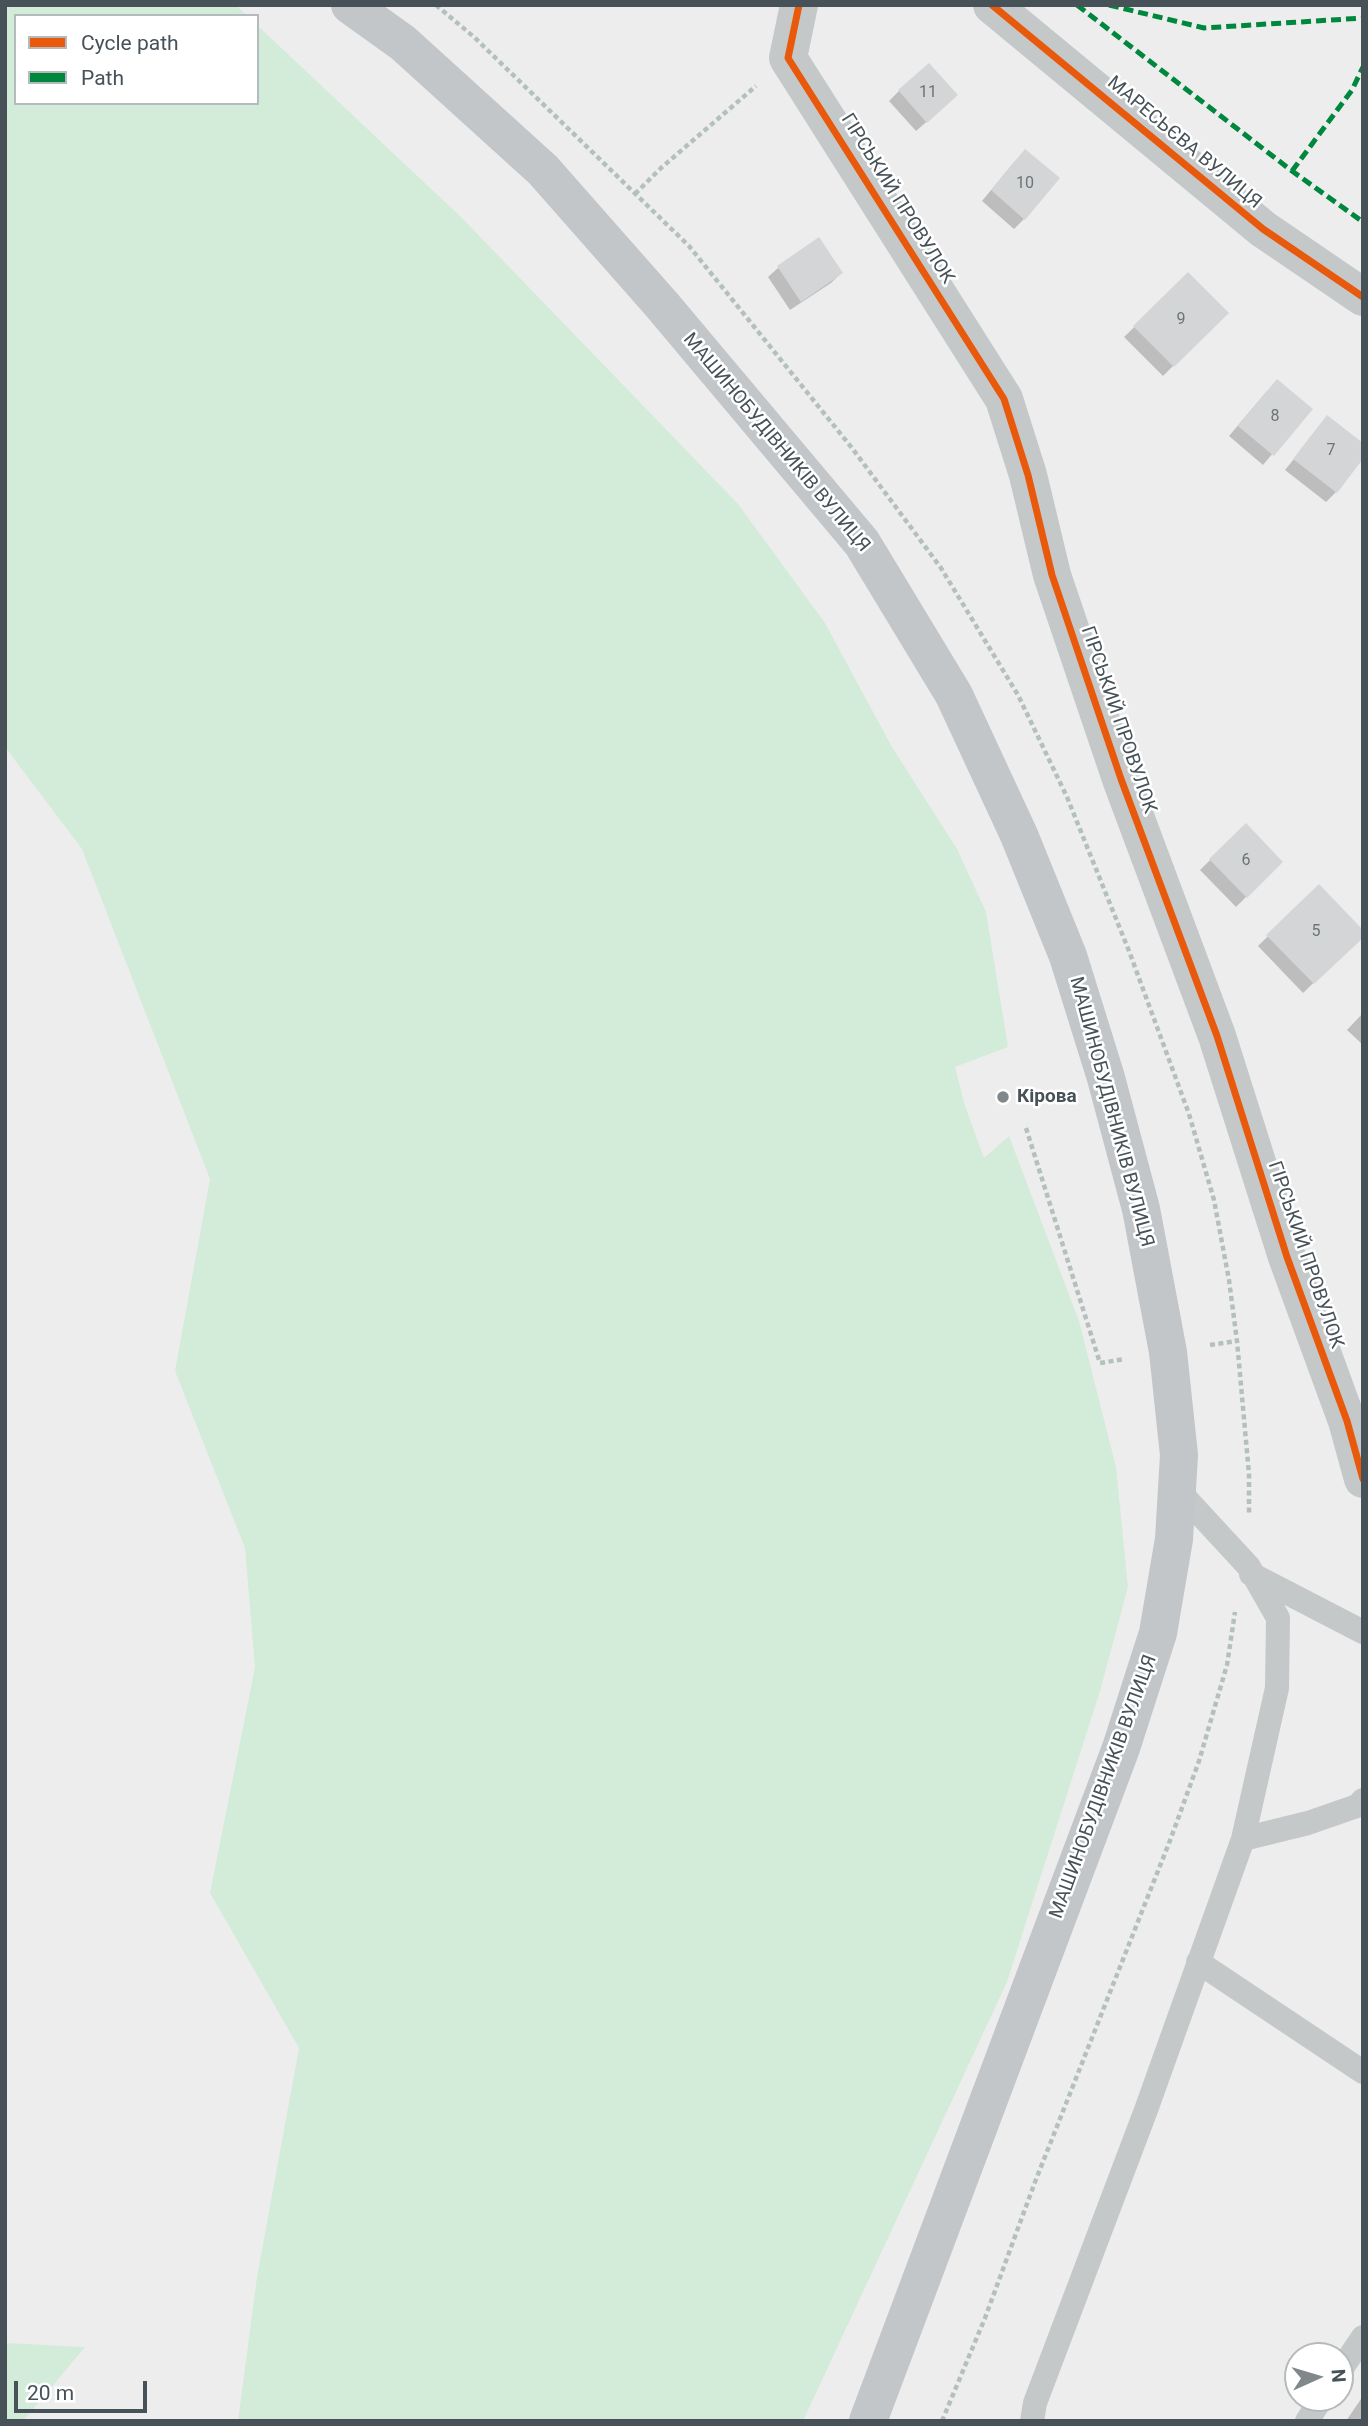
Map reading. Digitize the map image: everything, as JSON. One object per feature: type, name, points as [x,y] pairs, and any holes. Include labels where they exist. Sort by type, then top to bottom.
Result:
[{"type":"main road","name":"МАШИНОБУДІВНИКІВ ВУЛИЦЯ","points":[[350,5],[403,43],[542,170],[662,305],[862,543],[947,683],[1019,835],[1068,956],[1106,1078],[1141,1209],[1168,1352],[1179,1455],[1174,1539],[1158,1633],[1121,1748],[868,2421]]},
{"type":"street","points":[[788,58],[799,5]]},
{"type":"street","name":"МАРЕСЬЄВА ВУЛИЦЯ","points":[[992,5],[1263,229],[1363,298]]},
{"type":"street","name":"ГІРСЬКИЙ ПРОВУЛОК","points":[[788,58],[1004,399],[1028,475],[1052,575],[1121,779],[1217,1036],[1287,1257],[1347,1421],[1363,1479]]},
{"type":"lane","points":[[1032,2421],[1035,2403],[1146,2110],[1243,1839],[1277,1688],[1278,1618],[1250,1572],[1177,1489]]},
{"type":"lane","points":[[1250,1572],[1363,1632]]},
{"type":"lane","points":[[1243,1839],[1308,1823],[1357,1806],[1363,1800]]},
{"type":"lane","points":[[1198,1962],[1363,2072]]},
{"type":"path","points":[[635,194],[661,168],[788,58]]},
{"type":"path","points":[[1026,1128],[1100,1363],[1237,1341]]},
{"type":"path","points":[[942,2421],[985,2318],[1199,1762],[1227,1665],[1233,1620],[1250,1572],[1249,1474]]},
{"type":"green space","points":[[5,5],[236,5],[245,14],[14,14],[14,105],[259,105],[259,27],[461,217],[738,504],[825,623],[892,747],[957,849],[986,912],[1008,1047],[955,1067],[965,1106],[984,1158],[1009,1136],[1079,1321],[1116,1467],[1128,1587],[1100,1691],[1007,1982],[803,2421],[238,2421],[257,2277],[299,2048],[210,1893],[255,1667],[245,1548],[175,1371],[210,1179],[82,849],[5,747]]},
{"type":"green space","points":[[5,2343],[85,2347],[23,2421],[5,2421]]},
{"type":"building","points":[[929,63],[958,95],[927,123],[898,90]]},
{"type":"building","points":[[1025,149],[1060,178],[1025,220],[991,190]]},
{"type":"building","points":[[819,237],[843,273],[801,302],[777,266]]},
{"type":"building","points":[[1188,272],[1229,313],[1174,367],[1133,326]]},
{"type":"building","points":[[1277,379],[1313,409],[1274,456],[1238,426]]},
{"type":"building","points":[[1327,415],[1363,443],[1363,459],[1337,493],[1293,459]]},
{"type":"building","points":[[1246,823],[1283,862],[1247,898],[1209,859]]},
{"type":"building","points":[[1319,884],[1363,930],[1363,938],[1314,984],[1266,935]]},
{"type":"marked path","points":[[1077,5],[1292,171],[1363,222]]},
{"type":"marked path","points":[[1109,5],[1204,28],[1363,18]]},
{"type":"marked path","points":[[1292,171],[1352,90],[1363,67]]},
{"type":"cycle path","points":[[799,5],[788,58],[1004,399],[1028,475],[1052,575],[1121,779],[1217,1036],[1287,1257],[1347,1421],[1363,1479]]},
{"type":"cycle path","points":[[992,5],[1263,229],[1363,297]]},
{"type":"place","name":"Кірова","points":[[1003,1097]]}]
